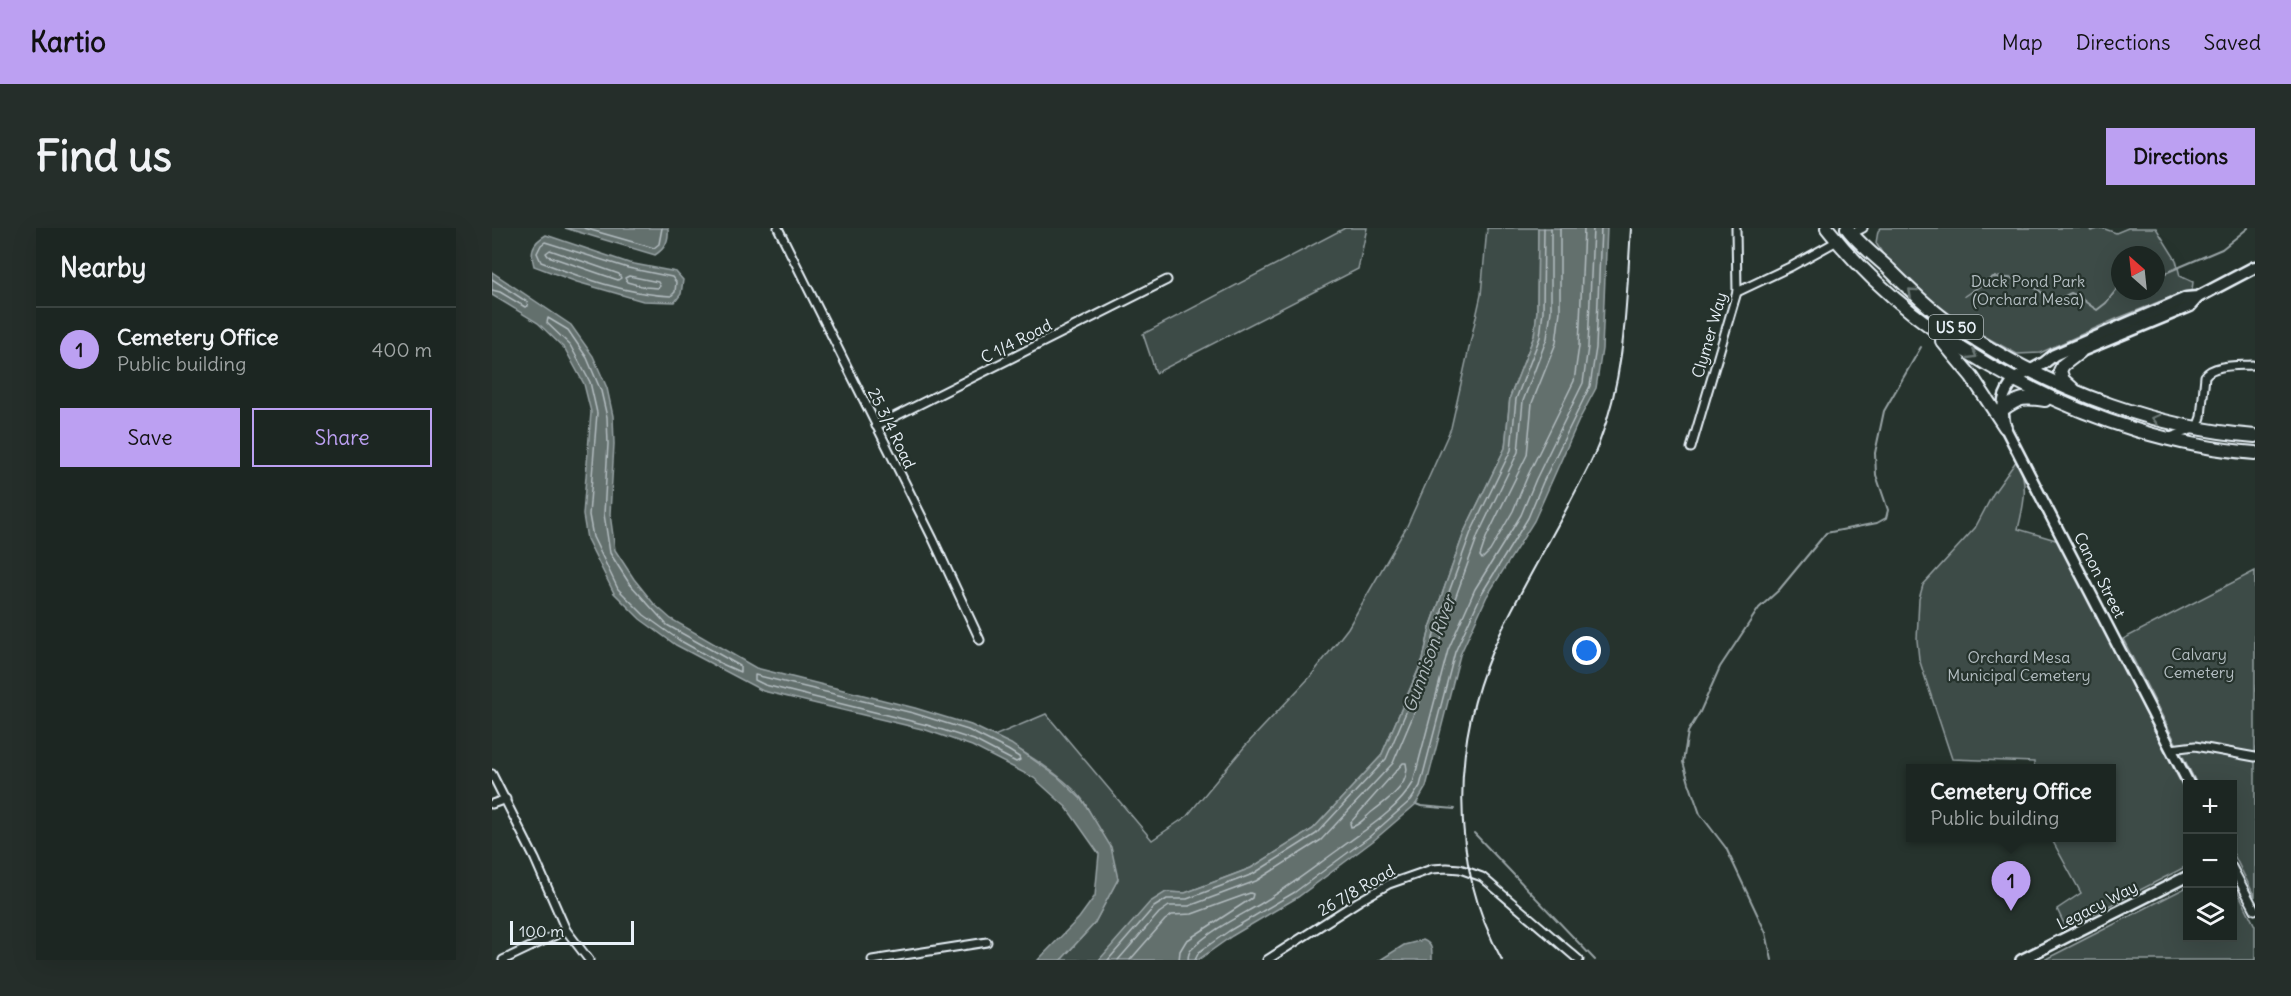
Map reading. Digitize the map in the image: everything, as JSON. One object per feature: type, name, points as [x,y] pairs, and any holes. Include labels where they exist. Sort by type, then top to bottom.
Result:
[{"type":"highway","name":"US 50","points":[[1827,228],[1867,271],[1930,326],[1958,347],[2015,379],[2059,402],[2104,420],[2168,438],[2225,450],[2255,453]]},
{"type":"highway","points":[[1836,228],[1849,231]]},
{"type":"highway","name":"US 50","points":[[1849,231],[1911,291],[1944,319],[2030,371],[2076,392],[2159,420],[2225,434],[2255,436]]},
{"type":"highway","points":[[1930,326],[1972,377],[2005,427]]},
{"type":"highway","points":[[2076,392],[2063,380],[2060,371],[2080,352]]},
{"type":"highway","points":[[2002,410],[2018,399],[2059,402]]},
{"type":"main road","points":[[2044,363],[2058,361],[2190,306],[2198,297],[2255,267]]},
{"type":"main road","points":[[2015,379],[2054,355],[2186,298],[2198,297]]},
{"type":"street","name":"25 3/4 Road","points":[[778,228],[933,538],[980,640]]},
{"type":"street","name":"Clymer Way","points":[[1691,448],[1737,292],[1736,228]]},
{"type":"street","points":[[1737,292],[1838,241],[1849,231],[1863,228]]},
{"type":"street","name":"C 1/4 Road","points":[[876,426],[1167,279]]},
{"type":"street","points":[[2168,438],[2197,428],[2201,417],[2205,376],[2208,371],[2214,368],[2252,365]]},
{"type":"street","points":[[2002,410],[2004,394],[2015,379]]},
{"type":"street","name":"Canon Street","points":[[2002,410],[2005,427],[2188,780]]},
{"type":"street","points":[[2171,749],[2196,746],[2255,757]]},
{"type":"street","points":[[492,774],[544,876],[566,930],[589,960]]},
{"type":"street","points":[[492,804],[506,800]]},
{"type":"street","name":"26 7/8 Road","points":[[1267,960],[1389,884],[1432,869],[1447,868],[1460,869],[1482,878],[1580,960]]},
{"type":"street","points":[[2237,876],[2255,910]]},
{"type":"street","name":"Legacy Way","points":[[2021,960],[2183,878]]},
{"type":"street","points":[[503,960],[566,930]]},
{"type":"street","points":[[872,960],[987,942]]},
{"type":"green space","points":[[1345,228],[1367,228],[1358,269],[1156,373],[1143,334]]},
{"type":"green space","points":[[1487,228],[1538,228],[1537,311],[1534,336],[1510,397],[1505,448],[1465,530],[1430,628],[1423,659],[1381,756],[1313,829],[1251,868],[1185,893],[1166,892],[1099,960],[1061,960],[1094,924],[1118,879],[1094,821],[1077,793],[1043,765],[994,736],[1046,714],[1152,840],[1187,816],[1246,745],[1310,677],[1348,628],[1407,526],[1451,428],[1481,295]]},
{"type":"green space","name":"Duck Pond Park (Orchard Mesa)","points":[[1881,228],[2089,228],[2091,231],[2102,228],[2116,233],[2128,228],[2156,228],[2176,260],[2180,276],[2193,282],[2192,290],[2165,299],[2165,246],[2111,246],[2111,300],[2164,300],[2040,353],[2017,354],[1960,323],[1938,308],[1884,256],[1876,243],[1878,231]]},
{"type":"green space","name":"Orchard Mesa Municipal Cemetery","points":[[2017,460],[2024,486],[2018,529],[2059,541],[2183,787],[2183,868],[2066,928],[2057,909],[2081,893],[2053,842],[2116,842],[2116,764],[2034,764],[2034,762],[1952,759],[1919,659],[1917,640],[1919,599],[1923,585],[1975,528],[1993,494]]},
{"type":"green space","name":"Calvary Cemetery","points":[[2255,571],[2255,897],[2237,861],[2237,780],[2195,780],[2123,639]]},
{"type":"green space","points":[[2183,889],[2183,942],[2237,942],[2237,890],[2255,926],[2255,960],[2044,960]]},
{"type":"water","points":[[565,228],[668,228],[668,236],[664,247],[655,255]]},
{"type":"water","name":"Gunnison River","points":[[1538,228],[1607,228],[1602,349],[1596,388],[1579,420],[1534,521],[1487,596],[1460,655],[1426,787],[1416,804],[1373,841],[1298,897],[1232,936],[1198,960],[1099,960],[1150,902],[1166,892],[1185,893],[1251,868],[1313,829],[1381,756],[1423,659],[1430,628],[1465,530],[1505,448],[1510,397],[1534,336],[1537,311]]},
{"type":"water","points":[[546,235],[629,263],[676,272],[683,280],[681,294],[675,302],[643,301],[577,282],[534,266],[533,248]]},
{"type":"water","points":[[492,272],[571,325],[593,356],[607,388],[613,416],[614,444],[610,514],[615,550],[654,604],[671,619],[756,668],[915,708],[971,725],[1011,744],[1058,777],[1083,801],[1111,847],[1118,879],[1094,924],[1061,960],[1038,960],[1079,918],[1095,896],[1099,854],[1066,807],[1034,778],[972,746],[926,730],[763,691],[676,645],[640,619],[614,593],[587,539],[583,515],[591,412],[584,384],[565,349],[538,323],[492,295]]},
{"type":"water","points":[[1423,940],[1430,946],[1432,960],[1380,960],[1404,945]]},
{"type":"waterway","points":[[2165,273],[2222,249],[2248,228]]},
{"type":"waterway","points":[[1965,296],[1993,277],[2021,279],[2053,302],[2071,293],[2097,310],[2111,297]]},
{"type":"waterway","points":[[1772,960],[1766,933],[1726,848],[1700,814],[1683,762],[1688,732],[1700,712],[1720,667],[1759,608],[1779,590],[1826,533],[1877,523],[1886,518],[1888,510],[1876,475],[1875,453],[1884,411],[1921,347]]},
{"type":"waterway","points":[[1416,804],[1455,809]]},
{"type":"waterway","points":[[1474,833],[1595,960]]},
{"type":"railway","points":[[1502,960],[1484,922],[1472,882],[1465,841],[1462,799],[1465,757],[1472,715],[1483,675],[1499,636],[1589,466],[1608,417],[1620,364],[1631,228]]},
{"type":"place","name":"Cemetery Office","points":[[2011,911]]}]
